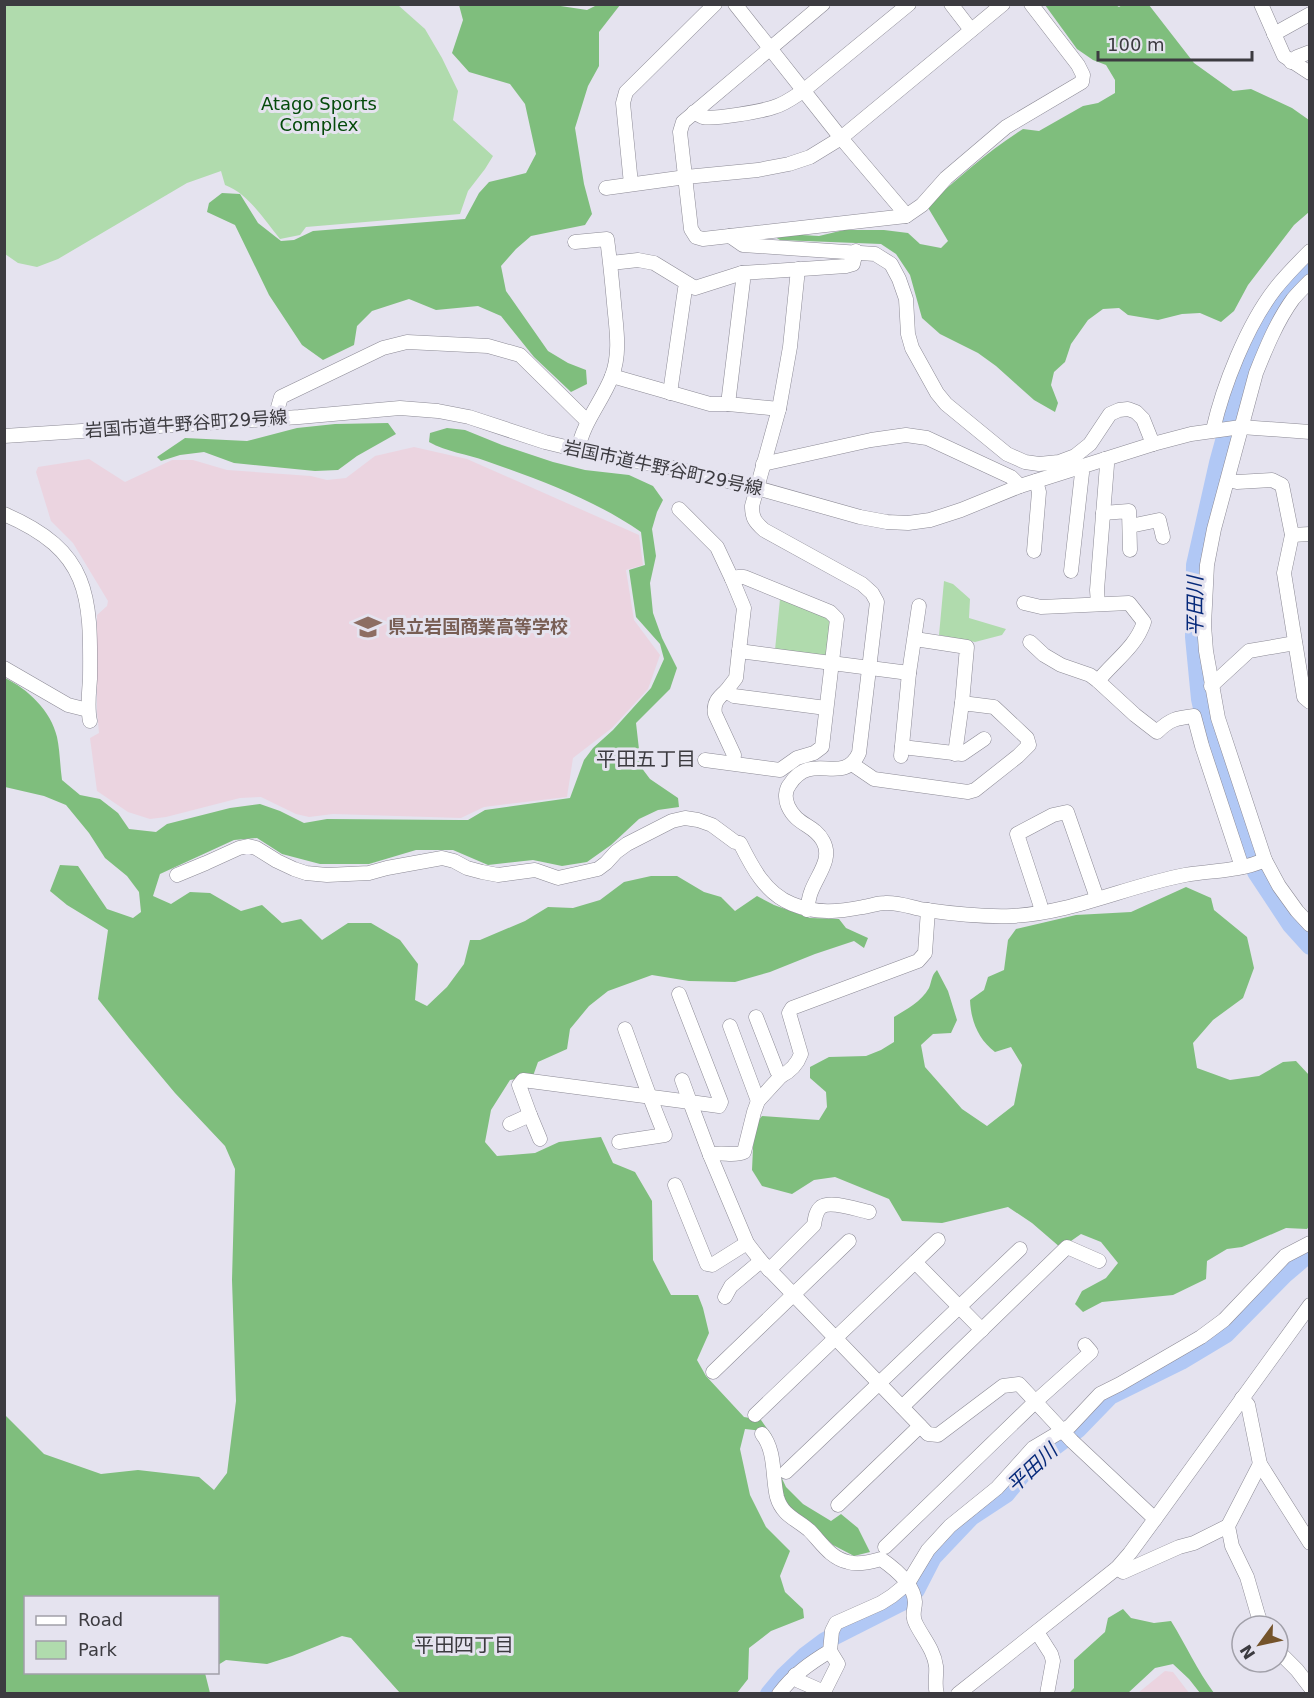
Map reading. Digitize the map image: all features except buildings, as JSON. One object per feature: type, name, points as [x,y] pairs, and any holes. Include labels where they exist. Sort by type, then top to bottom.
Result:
[{"type":"street","points":[[631,184],[623,103],[626,92],[715,4]]},
{"type":"street","points":[[735,4],[906,216]]},
{"type":"street","points":[[823,4],[683,122],[680,132],[691,229],[696,237],[703,239],[906,216],[922,205],[946,178],[1006,127],[1082,82],[1083,75],[1078,65],[1031,4]]},
{"type":"street","points":[[694,112],[704,117],[776,107],[803,91],[909,4]]},
{"type":"street","points":[[951,4],[971,30]]},
{"type":"street","points":[[606,188],[758,170],[810,157],[841,138],[1003,4]]},
{"type":"street","points":[[1261,4],[1284,56],[1310,73]]},
{"type":"street","points":[[1274,34],[1310,14]]},
{"type":"street","points":[[1291,62],[1310,52]]},
{"type":"street","points":[[730,236],[743,244],[875,254],[891,264],[906,299],[908,334],[912,348],[937,393],[946,404],[1007,454],[1032,464],[1059,462],[1075,456],[1090,444],[1110,414],[1128,408],[1143,419],[1153,444]]},
{"type":"street","points":[[575,242],[607,239],[618,343],[612,376],[587,421],[578,450]]},
{"type":"street","points":[[610,263],[638,260],[654,263],[695,288],[742,273],[846,267],[853,264],[856,251]]},
{"type":"street","points":[[1214,430],[1218,411],[1247,336],[1273,291],[1310,251]]},
{"type":"street","points":[[798,269],[790,347],[779,409],[752,506],[752,514],[755,522],[764,530],[862,584],[872,593],[877,602],[859,753],[852,764],[844,768],[806,769],[796,775],[788,786],[787,802],[792,815],[815,831],[826,847],[824,866],[811,892],[807,910]]},
{"type":"street","points":[[728,404],[742,273]]},
{"type":"street","points":[[1253,864],[1211,686],[1204,625],[1207,565],[1239,428],[1256,372],[1265,350],[1293,299],[1310,281]]},
{"type":"street","points":[[670,393],[685,289],[688,284]]},
{"type":"street","points":[[275,418],[281,397],[382,348],[407,342],[488,346],[520,355],[587,421]]},
{"type":"street","points":[[612,376],[710,404],[779,409]]},
{"type":"street","name":"岩国市道牛野谷町29号線","points":[[4,436],[400,408],[438,411],[469,417],[545,442],[578,450],[669,467],[757,488],[860,517],[908,523],[930,520],[1020,486],[1153,444],[1214,430],[1239,428],[1310,432]]},
{"type":"street","points":[[763,464],[871,440],[906,435],[927,438],[1011,477],[1020,486]]},
{"type":"street","points":[[1098,604],[1096,590],[1107,465],[1105,459]]},
{"type":"street","points":[[1071,572],[1082,473],[1080,467]]},
{"type":"street","points":[[1228,480],[1237,482],[1272,480],[1282,485],[1292,535],[1284,573],[1304,697],[1310,702]]},
{"type":"street","points":[[1034,551],[1039,492],[1036,481]]},
{"type":"street","points":[[679,509],[717,547],[744,608],[736,678],[716,701],[714,707],[715,714],[734,754],[733,763]]},
{"type":"street","points":[[1103,513],[1130,510],[1130,550]]},
{"type":"street","points":[[4,514],[27,524],[49,539],[65,554],[78,572],[84,589],[88,615],[89,715],[4,668]]},
{"type":"street","points":[[1130,526],[1159,520],[1163,537]]},
{"type":"street","points":[[1292,535],[1310,534]]},
{"type":"street","points":[[705,760],[780,770],[797,758],[814,753],[822,747],[837,619],[830,612],[744,577],[732,579]]},
{"type":"street","points":[[1024,603],[1041,607],[1130,603],[1144,622],[1140,633],[1098,681]]},
{"type":"street","points":[[919,606],[909,674],[902,752],[962,754],[984,739]]},
{"type":"street","points":[[915,639],[968,647],[955,754]]},
{"type":"street","points":[[1030,642],[1044,655],[1061,665],[1090,675],[1157,732],[1166,723],[1176,718],[1194,716],[1214,777],[1253,864],[1279,886],[1310,925]]},
{"type":"street","points":[[1211,686],[1249,651],[1294,643]]},
{"type":"street","points":[[739,651],[909,674]]},
{"type":"street","points":[[726,691],[734,696],[826,708]]},
{"type":"street","points":[[852,764],[874,779],[968,792],[975,790],[1029,745],[1027,738],[994,707],[962,703]]},
{"type":"street","points":[[1204,745],[1223,740]]},
{"type":"street","points":[[1214,777],[1233,772]]},
{"type":"street","points":[[1041,912],[1017,834],[1053,815],[1067,812],[1096,898]]},
{"type":"street","points":[[177,875],[248,846],[306,873],[327,875],[369,873],[442,858],[482,873],[498,875],[535,870],[558,878],[598,869],[627,844],[672,821],[686,818],[712,825],[735,842],[740,843],[757,875],[767,887],[789,903],[807,910],[834,912],[885,903],[964,915],[1013,916],[1068,907],[1187,874],[1227,871],[1253,864]]},
{"type":"street","points":[[710,1155],[717,1153],[736,1156],[744,1152],[758,1101],[781,1076],[798,1062],[801,1054],[789,1013],[792,1008],[918,961],[925,952],[928,910]]},
{"type":"street","points":[[540,1139],[519,1085],[523,1080],[719,1106],[721,1102],[679,994]]},
{"type":"street","points":[[756,1017],[781,1076]]},
{"type":"street","points":[[730,1026],[758,1101]]},
{"type":"street","points":[[619,1142],[665,1135],[625,1029]]},
{"type":"street","points":[[682,1080],[747,1243],[765,1266],[928,1434],[938,1435],[1003,1386],[1018,1384],[1067,1435],[1155,1519]]},
{"type":"street","points":[[510,1124],[530,1115]]},
{"type":"street","points":[[675,1185],[707,1264],[712,1265],[747,1243]]},
{"type":"street","points":[[724,1297],[731,1286],[765,1266],[814,1225],[820,1208],[826,1205],[837,1205],[870,1212]]},
{"type":"street","points":[[755,1415],[938,1240]]},
{"type":"street","points":[[713,1372],[849,1241]]},
{"type":"street","points":[[1067,1435],[1070,1426],[1100,1394],[1192,1342],[1224,1320],[1285,1256],[1310,1243]]},
{"type":"street","points":[[902,1407],[1067,1247],[1099,1260]]},
{"type":"street","points":[[786,1472],[1020,1249]]},
{"type":"street","points":[[915,1262],[982,1330]]},
{"type":"street","points":[[958,1694],[1117,1568],[1310,1305]]},
{"type":"street","points":[[885,1547],[1035,1401],[1091,1352],[1085,1345]]},
{"type":"street","points":[[1242,1398],[1248,1406],[1260,1464],[1310,1543]]},
{"type":"street","points":[[838,1505],[920,1425]]},
{"type":"street","points":[[762,1434],[770,1449],[777,1498],[791,1519],[809,1531],[839,1559],[850,1563],[881,1559],[910,1589],[915,1604],[913,1616],[933,1653],[938,1694]]},
{"type":"street","points":[[795,1674],[799,1681],[824,1692],[838,1664],[830,1649],[832,1631],[836,1623],[910,1589],[928,1550],[950,1526],[997,1488],[1033,1448],[1067,1435]]},
{"type":"street","points":[[1117,1568],[1123,1572],[1194,1543],[1228,1526],[1260,1464]]},
{"type":"street","points":[[1228,1526],[1232,1546],[1247,1577],[1258,1614]]},
{"type":"street","points":[[1037,1632],[1053,1661],[1047,1694]]},
{"type":"street","points":[[779,1694],[795,1674],[830,1649]]},
{"type":"street","points":[[1290,1663],[1310,1687]]},
{"type":"shaded area","name":"県立岩国商業高等学校","points":[[414,447],[467,459],[639,535],[643,565],[626,570],[634,620],[660,655],[648,689],[612,728],[573,758],[567,797],[484,807],[461,818],[333,814],[309,817],[296,814],[261,797],[240,798],[150,819],[128,812],[97,791],[90,738],[99,733],[97,615],[107,606],[108,601],[73,543],[51,521],[36,472],[38,467],[89,459],[125,482],[172,460],[193,460],[227,470],[311,476],[327,480],[346,478],[375,456]]},
{"type":"shaded area","points":[[1165,1671],[1173,1672],[1189,1693],[1138,1693]]},
{"type":"green space","points":[[1114,4],[1119,7],[1149,5],[1194,63],[1233,91],[1251,89],[1292,108],[1309,120],[1309,212],[1294,225],[1248,285],[1234,311],[1221,322],[1200,313],[1182,314],[1158,320],[1128,315],[1119,308],[1103,309],[1088,320],[1071,344],[1065,362],[1054,372],[1051,385],[1058,403],[1055,412],[1034,400],[978,353],[940,334],[922,318],[910,275],[896,254],[881,244],[780,240],[775,237],[785,234],[819,236],[844,230],[884,230],[908,233],[920,244],[941,248],[948,241],[927,206],[950,185],[1023,129],[1039,131],[1083,106],[1098,103],[1115,93],[1115,80],[1106,65],[1093,60],[1077,49],[1045,5]]},
{"type":"green space","name":"Atago Sports Complex","points":[[5,5],[398,5],[425,29],[458,91],[453,120],[493,156],[468,191],[460,214],[306,227],[300,235],[280,239],[249,201],[225,185],[221,171],[187,183],[58,259],[37,267],[18,263],[5,254]]},
{"type":"green space","points":[[459,5],[554,5],[587,10],[597,5],[620,5],[599,32],[599,66],[588,86],[575,128],[584,184],[592,214],[585,225],[531,236],[501,266],[506,291],[548,351],[586,370],[587,384],[571,392],[534,357],[501,316],[478,306],[436,310],[409,299],[372,311],[357,326],[354,345],[323,360],[302,345],[269,295],[235,225],[207,212],[209,203],[222,193],[240,194],[258,223],[281,241],[294,240],[313,231],[465,219],[479,193],[489,182],[526,173],[536,154],[525,104],[510,84],[469,72],[452,53],[463,20]]},
{"type":"green space","points":[[388,423],[396,434],[357,456],[338,470],[315,471],[234,463],[204,452],[180,455],[161,461],[157,457],[185,438],[247,441],[297,428],[335,424]]},
{"type":"green space","points":[[447,428],[465,430],[553,462],[585,470],[629,475],[653,486],[663,500],[652,529],[656,556],[650,583],[653,613],[677,668],[670,689],[636,723],[641,767],[650,779],[678,798],[679,807],[658,810],[639,819],[611,845],[587,862],[562,866],[533,860],[488,865],[453,850],[416,850],[369,864],[320,864],[282,854],[257,838],[234,840],[160,874],[153,896],[171,904],[190,892],[210,893],[241,911],[262,905],[282,923],[301,919],[322,940],[348,923],[371,923],[400,940],[418,964],[415,1000],[427,1006],[447,987],[464,964],[470,940],[480,940],[525,921],[548,907],[573,908],[600,900],[624,882],[651,876],[677,876],[704,892],[721,897],[735,911],[757,896],[810,918],[839,919],[846,928],[868,938],[864,948],[854,941],[770,972],[735,982],[689,981],[652,975],[608,991],[589,1006],[570,1029],[567,1049],[538,1062],[533,1076],[510,1080],[491,1110],[485,1142],[497,1156],[535,1153],[559,1142],[601,1137],[613,1163],[635,1172],[652,1201],[653,1260],[671,1295],[698,1295],[703,1308],[709,1333],[697,1360],[706,1376],[744,1417],[761,1420],[771,1434],[776,1466],[786,1487],[803,1504],[831,1521],[841,1514],[858,1528],[870,1552],[854,1556],[833,1545],[808,1522],[794,1513],[783,1497],[763,1431],[745,1429],[740,1449],[750,1495],[766,1527],[790,1551],[780,1576],[785,1592],[803,1609],[804,1618],[771,1631],[749,1648],[748,1679],[737,1693],[400,1693],[351,1638],[342,1636],[267,1664],[226,1660],[219,1664],[219,1596],[24,1596],[24,1674],[205,1674],[210,1693],[5,1693],[4,1414],[44,1454],[101,1474],[138,1470],[199,1477],[214,1490],[227,1473],[236,1401],[232,1280],[235,1169],[225,1146],[175,1093],[98,999],[108,930],[67,905],[50,891],[60,865],[78,866],[107,909],[133,918],[141,912],[139,892],[127,876],[105,858],[89,833],[66,805],[44,796],[5,787],[5,678],[30,695],[50,718],[57,737],[62,780],[80,795],[100,799],[118,813],[129,829],[156,832],[167,824],[230,808],[260,804],[304,823],[327,819],[468,820],[485,810],[570,798],[584,760],[651,688],[664,659],[660,644],[636,617],[629,570],[645,565],[641,532],[605,510],[566,491],[429,442],[430,433]]},
{"type":"green space","points":[[944,581],[953,584],[970,599],[969,618],[1006,629],[1002,635],[975,642],[939,635]]},
{"type":"green space","points":[[780,599],[830,616],[833,621],[829,654],[820,658],[775,650]]},
{"type":"green space","points":[[1186,887],[1211,898],[1214,910],[1247,937],[1254,968],[1243,998],[1213,1020],[1193,1043],[1197,1068],[1230,1080],[1259,1076],[1283,1062],[1296,1061],[1309,1075],[1310,1225],[1307,1229],[1286,1228],[1242,1247],[1227,1249],[1207,1261],[1206,1279],[1173,1295],[1102,1302],[1083,1312],[1075,1304],[1082,1291],[1106,1278],[1118,1263],[1101,1242],[1081,1234],[1061,1248],[1032,1223],[1008,1207],[942,1223],[902,1221],[889,1199],[835,1177],[814,1180],[792,1194],[762,1186],[752,1170],[754,1126],[762,1116],[819,1120],[827,1107],[826,1092],[810,1078],[810,1067],[829,1057],[866,1056],[894,1042],[894,1017],[922,997],[937,970],[948,991],[957,1020],[951,1033],[933,1034],[921,1045],[925,1067],[962,1109],[987,1126],[1014,1105],[1022,1065],[1011,1047],[995,1052],[984,1041],[974,1022],[970,1000],[984,990],[988,977],[1004,970],[1008,940],[1016,929],[1076,915],[1131,912]]},
{"type":"green space","points":[[1123,1609],[1131,1618],[1154,1623],[1171,1621],[1214,1693],[1200,1693],[1173,1664],[1155,1668],[1128,1693],[1069,1693],[1074,1688],[1074,1660],[1105,1632],[1108,1618]]},
{"type":"waterway","name":"平田川","points":[[1310,266],[1289,285],[1261,335],[1244,373],[1218,463],[1195,565],[1194,637],[1200,699],[1207,730],[1243,839],[1256,872],[1291,925],[1310,946]]},
{"type":"waterway","name":"平田川","points":[[769,1694],[805,1656],[825,1641],[902,1602],[916,1590],[933,1557],[971,1517],[1006,1494],[1030,1465],[1078,1429],[1110,1396],[1181,1361],[1226,1334],[1284,1275],[1310,1255]]},
{"type":"place","name":"県立岩国商業高等学校","points":[[368,627]]},
{"type":"district","name":"平田五丁目","points":[[646,759]]},
{"type":"district","name":"平田四丁目","points":[[464,1645]]}]
